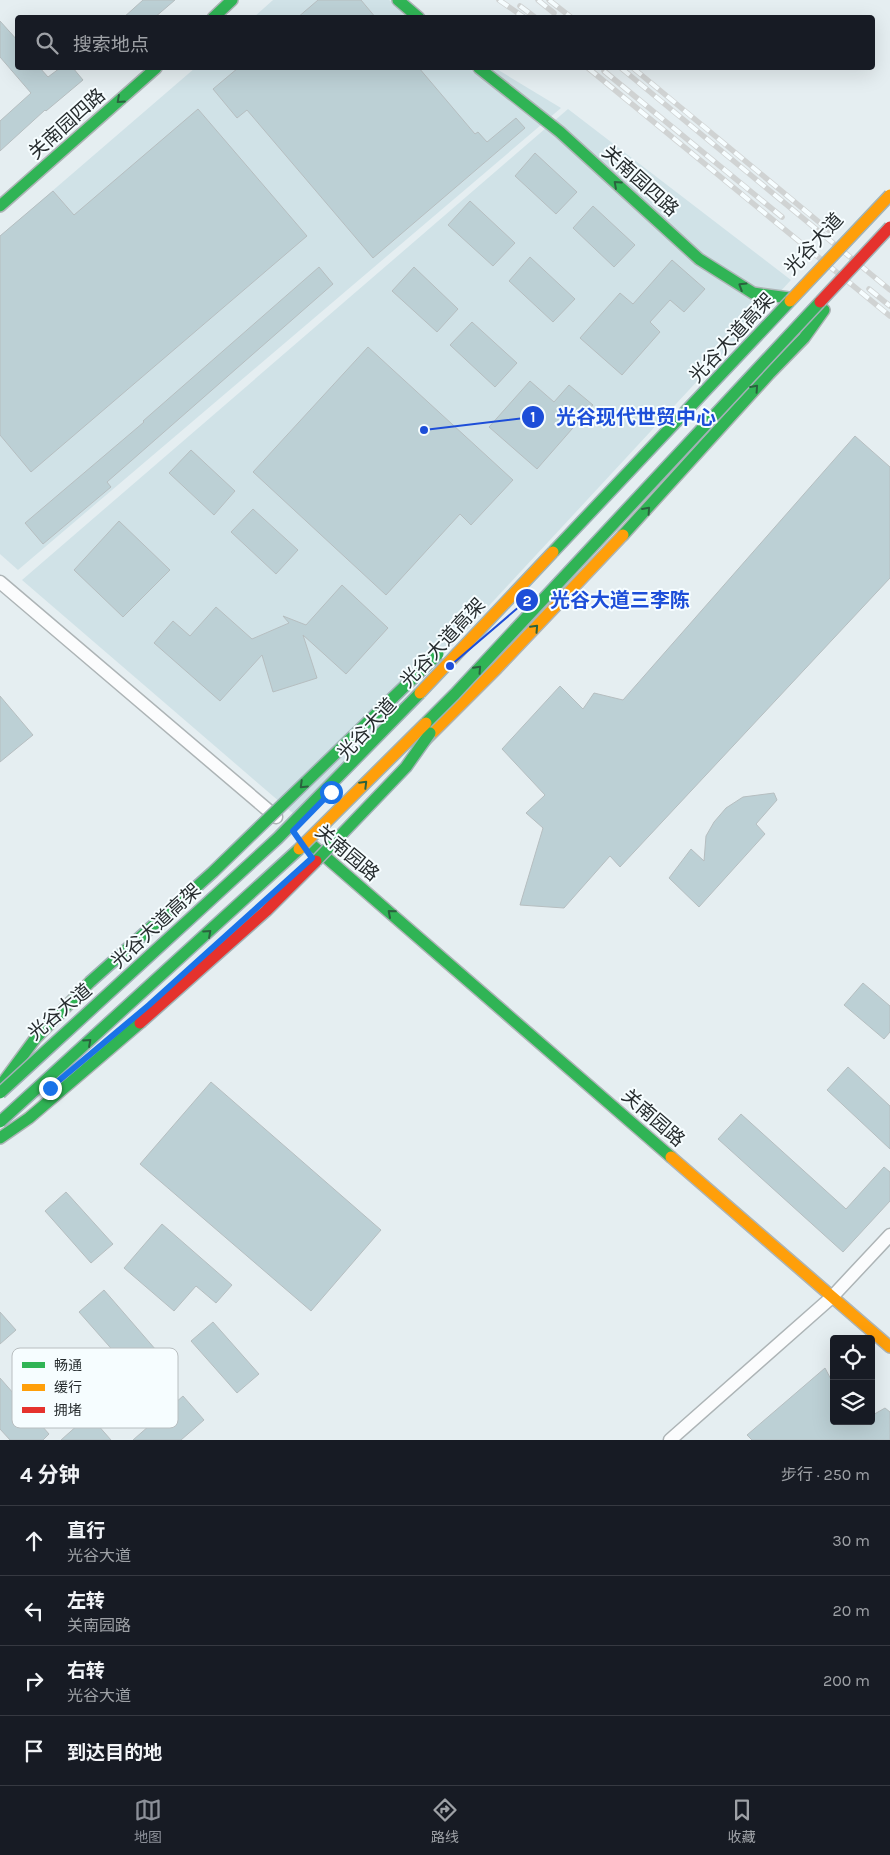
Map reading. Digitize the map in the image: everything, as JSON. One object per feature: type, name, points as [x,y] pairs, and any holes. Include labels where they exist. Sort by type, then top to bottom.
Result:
[{"type":"main road","points":[[216,15],[232,0]]},
{"type":"main road","points":[[398,0],[416,15]]},
{"type":"main road","name":"关南园四路","points":[[0,206],[154,70]]},
{"type":"main road","name":"关南园四路","points":[[482,70],[560,132],[699,258],[753,293],[789,298]]},
{"type":"main road","name":"光谷大道","points":[[2,1083],[261,863],[293,831],[617,488],[890,187]]},
{"type":"main road","name":"光谷大道高架","points":[[0,1093],[278,838],[414,699],[890,195]]},
{"type":"main road","points":[[0,1122],[293,855],[461,688],[890,227]]},
{"type":"main road","points":[[0,1132],[149,1005],[315,854],[353,812],[497,668],[646,512],[769,374],[804,338],[837,293],[890,236]]},
{"type":"main road","points":[[2,1083],[35,1040],[90,982],[213,872],[453,641],[508,600]]},
{"type":"main road","points":[[0,1138],[29,1118],[140,1024],[266,910],[406,767],[461,688]]},
{"type":"main road","name":"关南园路","points":[[293,831],[315,854],[829,1299],[890,1347]]},
{"type":"main road","name":"关南园路","points":[[829,1299],[866,1335]]},
{"type":"main road","name":"关南园路","points":[[875,1343],[890,1356]]},
{"type":"street","points":[[2,587],[293,831]]},
{"type":"street","points":[[670,1440],[829,1299],[890,1235]]},
{"type":"shaded area","points":[[273,0],[389,0],[412,15],[256,15]]},
{"type":"shaded area","points":[[193,70],[498,70],[561,108],[18,570],[0,554],[0,236]]},
{"type":"shaded area","points":[[568,109],[791,280],[295,815],[22,580]]},
{"type":"building","points":[[143,0],[175,0],[158,15],[126,15]]},
{"type":"building","points":[[318,0],[361,0],[374,15],[300,15]]},
{"type":"building","points":[[0,21],[15,38],[15,70],[42,70],[48,77],[57,70],[75,70],[83,80],[45,110],[0,151],[0,121],[31,93],[0,57]]},
{"type":"building","points":[[236,70],[421,70],[475,134],[478,132],[487,142],[516,118],[525,128],[373,258],[247,110],[237,118],[213,89]]},
{"type":"building","points":[[198,109],[307,236],[31,472],[0,435],[0,236],[53,191],[74,215]]},
{"type":"building","points":[[535,153],[577,192],[556,214],[515,176]]},
{"type":"building","points":[[470,201],[515,243],[493,266],[448,225]]},
{"type":"building","points":[[593,206],[635,245],[614,267],[573,228]]},
{"type":"building","points":[[530,257],[575,299],[553,322],[509,281]]},
{"type":"building","points":[[672,260],[705,289],[684,312],[670,300],[650,322],[660,332],[622,375],[580,338],[620,293],[633,304]]},
{"type":"building","points":[[319,267],[333,284],[107,482],[111,487],[43,544],[25,523],[144,422]]},
{"type":"building","points":[[414,267],[458,309],[437,332],[392,291]]},
{"type":"building","points":[[472,322],[517,363],[495,387],[450,345]]},
{"type":"building","points":[[368,347],[513,480],[471,525],[460,514],[386,595],[253,472]]},
{"type":"building","points":[[530,381],[554,402],[569,385],[593,405],[537,469],[489,427]]},
{"type":"building","points":[[855,436],[890,467],[890,578],[620,867],[610,856],[564,908],[520,905],[543,828],[526,813],[545,795],[502,749],[560,686],[583,709],[594,693],[623,700]]},
{"type":"building","points":[[191,450],[235,491],[214,515],[169,473]]},
{"type":"building","points":[[253,509],[298,550],[276,574],[231,532]]},
{"type":"building","points":[[119,521],[170,570],[123,617],[74,570]]},
{"type":"building","points":[[342,585],[388,628],[346,674],[303,635],[317,678],[273,692],[262,655],[220,701],[154,643],[173,621],[190,636],[216,607],[252,639],[289,623],[283,616],[306,625]]},
{"type":"building","points":[[0,696],[33,735],[0,762]]},
{"type":"building","points":[[774,793],[777,800],[756,824],[765,834],[699,907],[669,878],[691,849],[704,861],[706,836],[714,822],[726,808],[743,797]]},
{"type":"building","points":[[863,983],[890,1006],[890,1032],[884,1039],[844,1005]]},
{"type":"building","points":[[848,1067],[890,1106],[890,1149],[827,1090]]},
{"type":"building","points":[[211,1082],[381,1230],[311,1311],[140,1164]]},
{"type":"building","points":[[741,1114],[846,1209],[884,1167],[890,1172],[890,1201],[843,1252],[718,1139]]},
{"type":"building","points":[[66,1192],[113,1244],[91,1263],[45,1211]]},
{"type":"building","points":[[162,1224],[232,1285],[216,1303],[196,1286],[174,1311],[124,1268]]},
{"type":"building","points":[[104,1290],[154,1348],[111,1348],[79,1312]]},
{"type":"building","points":[[0,1312],[16,1330],[0,1344]]},
{"type":"building","points":[[213,1322],[259,1374],[237,1393],[191,1341]]},
{"type":"building","points":[[825,1368],[830,1377],[830,1425],[875,1425],[875,1414],[885,1408],[890,1412],[890,1440],[752,1440],[747,1435]]},
{"type":"building","points":[[0,1378],[12,1392],[12,1428],[44,1428],[49,1434],[43,1440],[10,1440],[0,1429]]},
{"type":"building","points":[[183,1396],[204,1420],[181,1440],[133,1440],[147,1428],[178,1428],[178,1400]]},
{"type":"building","points":[[74,1428],[100,1428],[111,1440],[61,1440]]},
{"type":"railway","points":[[499,0],[521,15]]},
{"type":"railway","points":[[538,0],[554,13]]},
{"type":"railway","points":[[549,0],[568,15]]},
{"type":"railway","points":[[520,6],[532,15]]},
{"type":"railway","points":[[590,70],[890,316]]},
{"type":"railway","points":[[623,70],[890,290]]},
{"type":"railway","points":[[635,70],[831,232]]},
{"type":"railway","points":[[604,71],[782,217]]},
{"type":"railway","points":[[869,289],[890,306]]},
{"type":"traffic: fast","points":[[216,15],[232,0]]},
{"type":"traffic: fast","points":[[398,0],[416,15]]},
{"type":"traffic: fast","points":[[0,206],[154,70]]},
{"type":"traffic: fast","points":[[482,70],[560,132],[699,259],[753,293],[789,298]]},
{"type":"traffic: fast","points":[[553,552],[790,301]]},
{"type":"traffic: fast","points":[[426,723],[820,302]]},
{"type":"traffic: fast","points":[[623,535],[804,338],[824,310]]},
{"type":"traffic: fast","points":[[90,982],[213,872],[438,654]]},
{"type":"traffic: fast","points":[[0,1093],[278,838],[420,693]]},
{"type":"traffic: fast","points":[[316,861],[406,767],[430,733]]},
{"type":"traffic: fast","points":[[313,846],[671,1157]]},
{"type":"traffic: fast","points":[[0,1122],[299,849]]},
{"type":"traffic: fast","points":[[4,1081],[35,1039],[90,982]]},
{"type":"traffic: fast","points":[[0,1138],[29,1118],[140,1023]]},
{"type":"traffic: slow","points":[[790,301],[890,195]]},
{"type":"traffic: slow","points":[[421,744],[497,668],[623,535]]},
{"type":"traffic: slow","points":[[420,693],[553,552]]},
{"type":"traffic: slow","points":[[299,849],[426,723]]},
{"type":"traffic: slow","points":[[671,1157],[890,1347]]},
{"type":"traffic: jam","points":[[820,302],[890,227]]},
{"type":"traffic: jam","points":[[140,1023],[266,911],[316,861]]},
{"type":"place","name":"光谷现代世贸中心","points":[[424,430]]},
{"type":"place","name":"光谷大道三李陈","points":[[450,666]]},
{"type":"route","points":[[50,1088],[149,1005],[312,858],[293,831],[331,792]]}]
